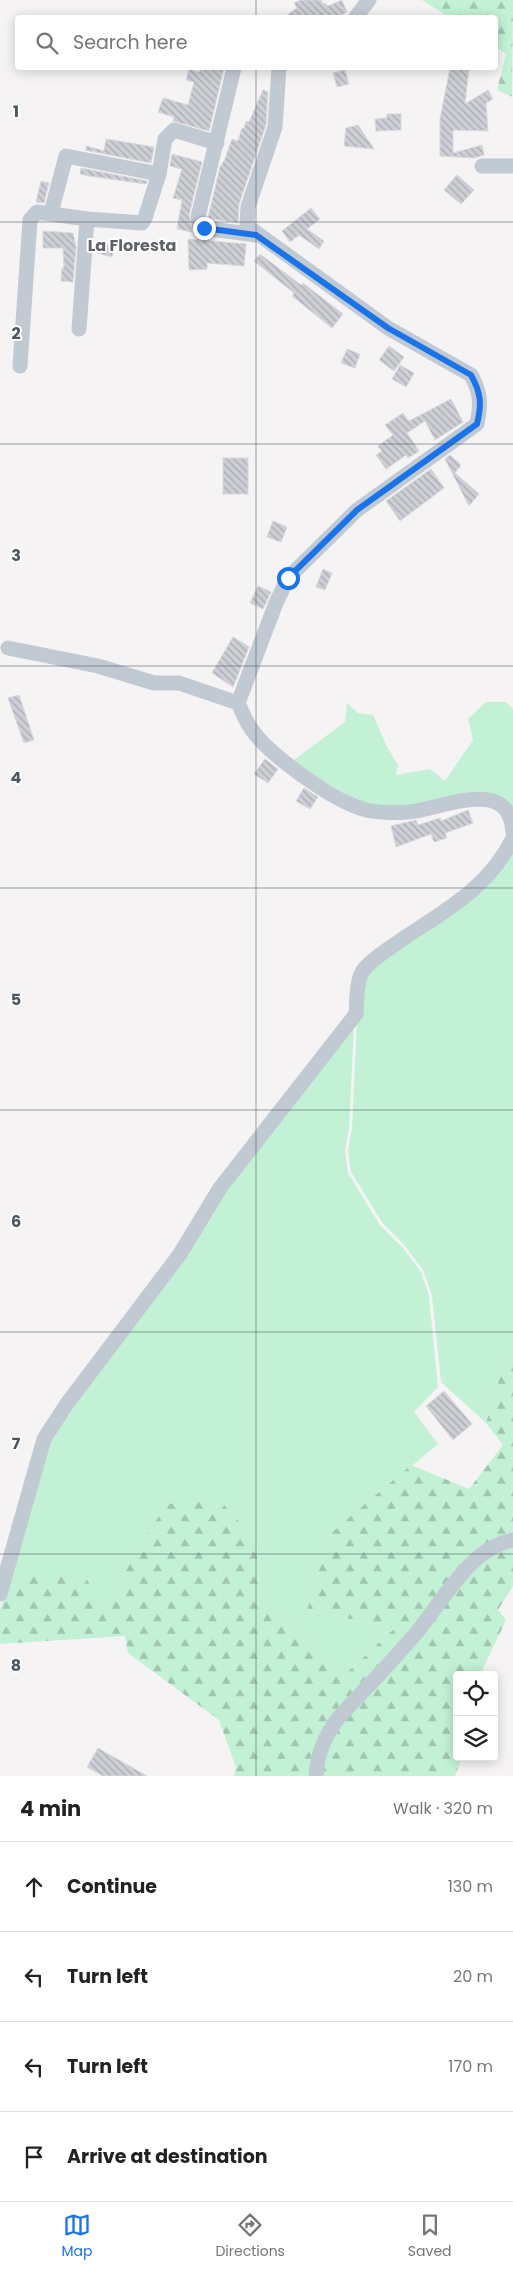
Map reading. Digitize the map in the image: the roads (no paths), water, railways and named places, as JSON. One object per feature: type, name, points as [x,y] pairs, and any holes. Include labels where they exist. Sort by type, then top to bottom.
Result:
[{"type":"street","points":[[358,15],[370,0]]},
{"type":"street","points":[[234,70],[198,217],[199,225],[204,228],[256,235]]},
{"type":"street","points":[[238,703],[272,612],[288,578],[357,510],[477,424],[482,404],[479,389],[471,375],[388,328],[246,226],[248,207],[275,127],[279,70]]},
{"type":"street","points":[[20,366],[30,220],[37,212],[88,219],[142,223],[146,218],[159,174],[165,139],[174,130],[217,143]]},
{"type":"street","points":[[50,213],[66,156],[159,174]]},
{"type":"street","points":[[482,166],[513,166]]},
{"type":"street","points":[[79,329],[88,219]]},
{"type":"street","points":[[8,648],[98,666],[154,683],[178,683],[238,703],[250,728],[280,761],[326,791],[363,810],[409,812],[460,800],[488,800],[504,807],[512,818],[513,832]]},
{"type":"street","points":[[0,1594],[44,1439],[66,1405],[180,1254],[220,1188],[356,1014],[359,982],[364,969],[391,947],[469,896],[503,860],[513,838]]},
{"type":"street","points":[[316,1776],[317,1758],[328,1731],[339,1717],[417,1632],[462,1572],[499,1542],[513,1540]]},
{"type":"district","name":"La Floresta","points":[[132,245]]}]
